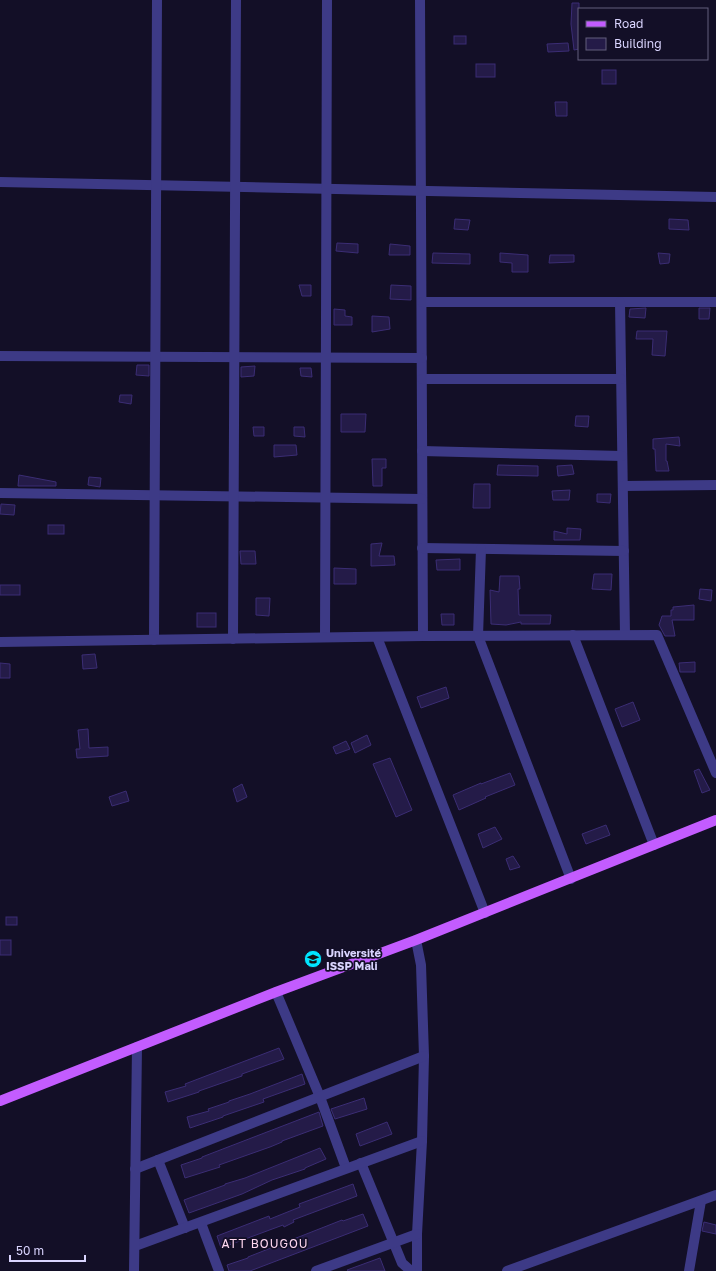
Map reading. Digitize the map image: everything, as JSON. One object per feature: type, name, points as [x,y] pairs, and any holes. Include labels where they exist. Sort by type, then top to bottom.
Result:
[{"type":"main road","points":[[0,1101],[276,992],[485,913],[716,820]]},
{"type":"street","points":[[154,640],[157,0]]},
{"type":"street","points":[[233,639],[236,0]]},
{"type":"street","points":[[325,637],[327,0]]},
{"type":"street","points":[[420,0],[423,636]]},
{"type":"street","points":[[0,182],[716,197]]},
{"type":"street","points":[[422,302],[716,302]]},
{"type":"street","points":[[620,302],[625,635]]},
{"type":"street","points":[[0,356],[422,358]]},
{"type":"street","points":[[422,380],[621,379]]},
{"type":"street","points":[[422,451],[622,456]]},
{"type":"street","points":[[623,486],[716,485]]},
{"type":"street","points":[[0,494],[422,500]]},
{"type":"street","points":[[422,548],[624,551]]},
{"type":"street","points":[[481,549],[478,636],[571,879]]},
{"type":"street","points":[[0,642],[325,637],[657,635],[716,773]]},
{"type":"street","points":[[573,636],[654,845]]},
{"type":"street","points":[[377,637],[485,913]]},
{"type":"street","points":[[416,940],[421,965],[424,1056],[422,1141],[417,1234],[417,1271]]},
{"type":"street","points":[[276,992],[320,1097],[346,1168]]},
{"type":"street","points":[[134,1271],[137,1047]]},
{"type":"street","points":[[135,1169],[424,1056]]},
{"type":"street","points":[[135,1246],[422,1141]]},
{"type":"street","points":[[158,1160],[185,1228]]},
{"type":"street","points":[[361,1163],[402,1263],[411,1271]]},
{"type":"street","points":[[507,1271],[716,1195]]},
{"type":"street","points":[[689,1271],[701,1201]]},
{"type":"street","points":[[201,1223],[219,1271]]},
{"type":"street","points":[[316,1271],[417,1234]]},
{"type":"building","points":[[572,3],[579,3],[578,49],[574,50],[571,24]]},
{"type":"building","points":[[454,36],[466,36],[466,44],[454,44]]},
{"type":"building","points":[[568,43],[569,51],[548,52],[547,44]]},
{"type":"building","points":[[476,64],[495,64],[495,77],[476,77]]},
{"type":"building","points":[[602,70],[616,70],[616,84],[602,84]]},
{"type":"building","points":[[555,102],[567,102],[567,116],[556,116]]},
{"type":"building","points":[[455,219],[470,220],[468,230],[454,229]]},
{"type":"building","points":[[669,219],[688,220],[689,230],[669,229]]},
{"type":"building","points":[[337,243],[358,244],[358,253],[336,251]]},
{"type":"building","points":[[390,244],[410,246],[410,255],[389,255]]},
{"type":"building","points":[[433,253],[470,254],[470,264],[432,263]]},
{"type":"building","points":[[500,253],[528,255],[528,272],[512,272],[512,263],[500,262]]},
{"type":"building","points":[[658,253],[670,254],[669,263],[660,264]]},
{"type":"building","points":[[550,255],[574,255],[574,262],[549,263]]},
{"type":"building","points":[[299,285],[311,285],[311,296],[302,296]]},
{"type":"building","points":[[391,285],[411,286],[411,300],[390,299]]},
{"type":"building","points":[[646,308],[645,318],[629,317],[630,309]]},
{"type":"building","points":[[699,308],[710,308],[709,319],[699,319]]},
{"type":"building","points":[[334,309],[345,310],[345,316],[352,317],[352,325],[334,325]]},
{"type":"building","points":[[372,316],[389,317],[390,329],[372,332]]},
{"type":"building","points":[[637,331],[667,331],[665,356],[652,355],[653,339],[636,339]]},
{"type":"building","points":[[137,365],[149,365],[149,376],[136,375]]},
{"type":"building","points":[[255,366],[254,376],[241,377],[241,367]]},
{"type":"building","points":[[300,368],[311,368],[312,377],[301,376]]},
{"type":"building","points":[[120,395],[132,395],[131,404],[119,402]]},
{"type":"building","points":[[341,414],[366,414],[365,432],[341,432]]},
{"type":"building","points":[[576,416],[589,416],[588,427],[575,426]]},
{"type":"building","points":[[253,427],[264,427],[264,436],[254,436]]},
{"type":"building","points":[[294,427],[304,427],[305,437],[294,436]]},
{"type":"building","points":[[679,437],[680,446],[666,444],[666,461],[669,471],[656,471],[653,439]]},
{"type":"building","points":[[274,445],[296,445],[297,455],[274,457]]},
{"type":"building","points":[[372,459],[386,459],[386,468],[382,468],[382,486],[373,486]]},
{"type":"building","points":[[498,465],[538,466],[538,476],[497,475]]},
{"type":"building","points":[[572,465],[574,474],[558,476],[557,466]]},
{"type":"building","points":[[19,475],[56,482],[56,486],[18,486]]},
{"type":"building","points":[[89,477],[101,478],[100,487],[88,485]]},
{"type":"building","points":[[474,484],[490,484],[490,508],[473,508]]},
{"type":"building","points":[[570,490],[569,500],[553,500],[552,491]]},
{"type":"building","points":[[597,494],[611,494],[610,503],[597,502]]},
{"type":"building","points":[[1,504],[15,505],[14,515],[0,514]]},
{"type":"building","points":[[48,525],[64,525],[64,534],[48,534]]},
{"type":"building","points":[[567,528],[581,529],[580,540],[554,540],[554,531],[567,534]]},
{"type":"building","points":[[382,543],[379,556],[394,556],[395,565],[371,566],[371,544]]},
{"type":"building","points":[[240,551],[255,551],[256,564],[241,564]]},
{"type":"building","points":[[460,559],[460,570],[437,570],[436,560]]},
{"type":"building","points":[[334,568],[356,569],[356,584],[334,584]]},
{"type":"building","points":[[594,574],[612,574],[611,590],[592,589]]},
{"type":"building","points":[[500,576],[519,576],[519,615],[551,615],[550,624],[521,624],[521,622],[506,625],[491,624],[490,590],[499,592]]},
{"type":"building","points":[[0,585],[20,585],[20,595],[0,595]]},
{"type":"building","points":[[700,589],[712,590],[711,601],[699,599]]},
{"type":"building","points":[[256,598],[270,598],[269,616],[256,615]]},
{"type":"building","points":[[694,605],[694,620],[672,620],[675,636],[665,636],[659,625],[662,616],[671,616],[671,610],[673,610],[673,607]]},
{"type":"building","points":[[197,613],[216,613],[216,627],[197,627]]},
{"type":"building","points":[[441,614],[454,614],[454,625],[442,625]]},
{"type":"building","points":[[95,654],[97,668],[83,669],[82,655]]},
{"type":"building","points":[[695,662],[695,672],[680,672],[679,663]]},
{"type":"building","points":[[0,663],[10,664],[10,678],[0,678]]},
{"type":"building","points":[[446,687],[449,698],[421,708],[417,697]]},
{"type":"building","points":[[633,702],[640,720],[622,727],[615,709]]},
{"type":"building","points":[[88,729],[89,748],[108,747],[108,756],[77,758],[76,749],[80,749],[78,730]]},
{"type":"building","points":[[367,735],[371,745],[355,753],[351,743]]},
{"type":"building","points":[[346,741],[350,749],[336,754],[333,747]]},
{"type":"building","points":[[390,758],[412,810],[396,817],[373,764]]},
{"type":"building","points":[[699,769],[710,790],[702,793],[694,771]]},
{"type":"building","points":[[510,773],[515,785],[485,797],[486,798],[459,810],[453,795]]},
{"type":"building","points":[[242,784],[247,797],[237,802],[233,789]]},
{"type":"building","points":[[126,791],[129,801],[112,806],[109,797]]},
{"type":"building","points":[[606,825],[610,835],[586,844],[582,834]]},
{"type":"building","points":[[495,827],[502,839],[483,848],[478,834]]},
{"type":"building","points":[[513,856],[520,867],[510,870],[506,859]]},
{"type":"building","points":[[6,917],[17,917],[17,925],[6,925]]},
{"type":"building","points":[[0,940],[11,940],[11,955],[0,955]]},
{"type":"building","points":[[279,1048],[284,1059],[242,1074],[242,1076],[199,1092],[168,1102],[165,1092],[186,1086],[185,1084]]},
{"type":"building","points":[[302,1074],[305,1084],[263,1099],[264,1102],[190,1128],[187,1117],[209,1111],[208,1109]]},
{"type":"building","points":[[364,1098],[367,1109],[335,1119],[331,1109]]},
{"type":"building","points":[[319,1112],[323,1126],[219,1165],[220,1167],[185,1178],[181,1165]]},
{"type":"building","points":[[387,1122],[392,1134],[360,1146],[356,1134]]},
{"type":"building","points":[[320,1148],[326,1159],[305,1169],[272,1180],[242,1194],[189,1213],[184,1200],[245,1178]]},
{"type":"building","points":[[353,1184],[357,1196],[293,1220],[294,1222],[284,1227],[283,1225],[221,1248],[217,1236],[269,1216],[270,1219],[300,1207],[299,1204]]},
{"type":"building","points":[[363,1214],[368,1226],[250,1271],[229,1271],[227,1265],[342,1220],[343,1221]]},
{"type":"building","points":[[704,1222],[716,1225],[716,1234],[702,1231]]},
{"type":"building","points":[[380,1258],[385,1271],[347,1270]]},
{"type":"place","name":"Université ISSP Mali","points":[[313,959]]},
{"type":"district","name":"ATT BOUGOU","points":[[265,1244]]}]
